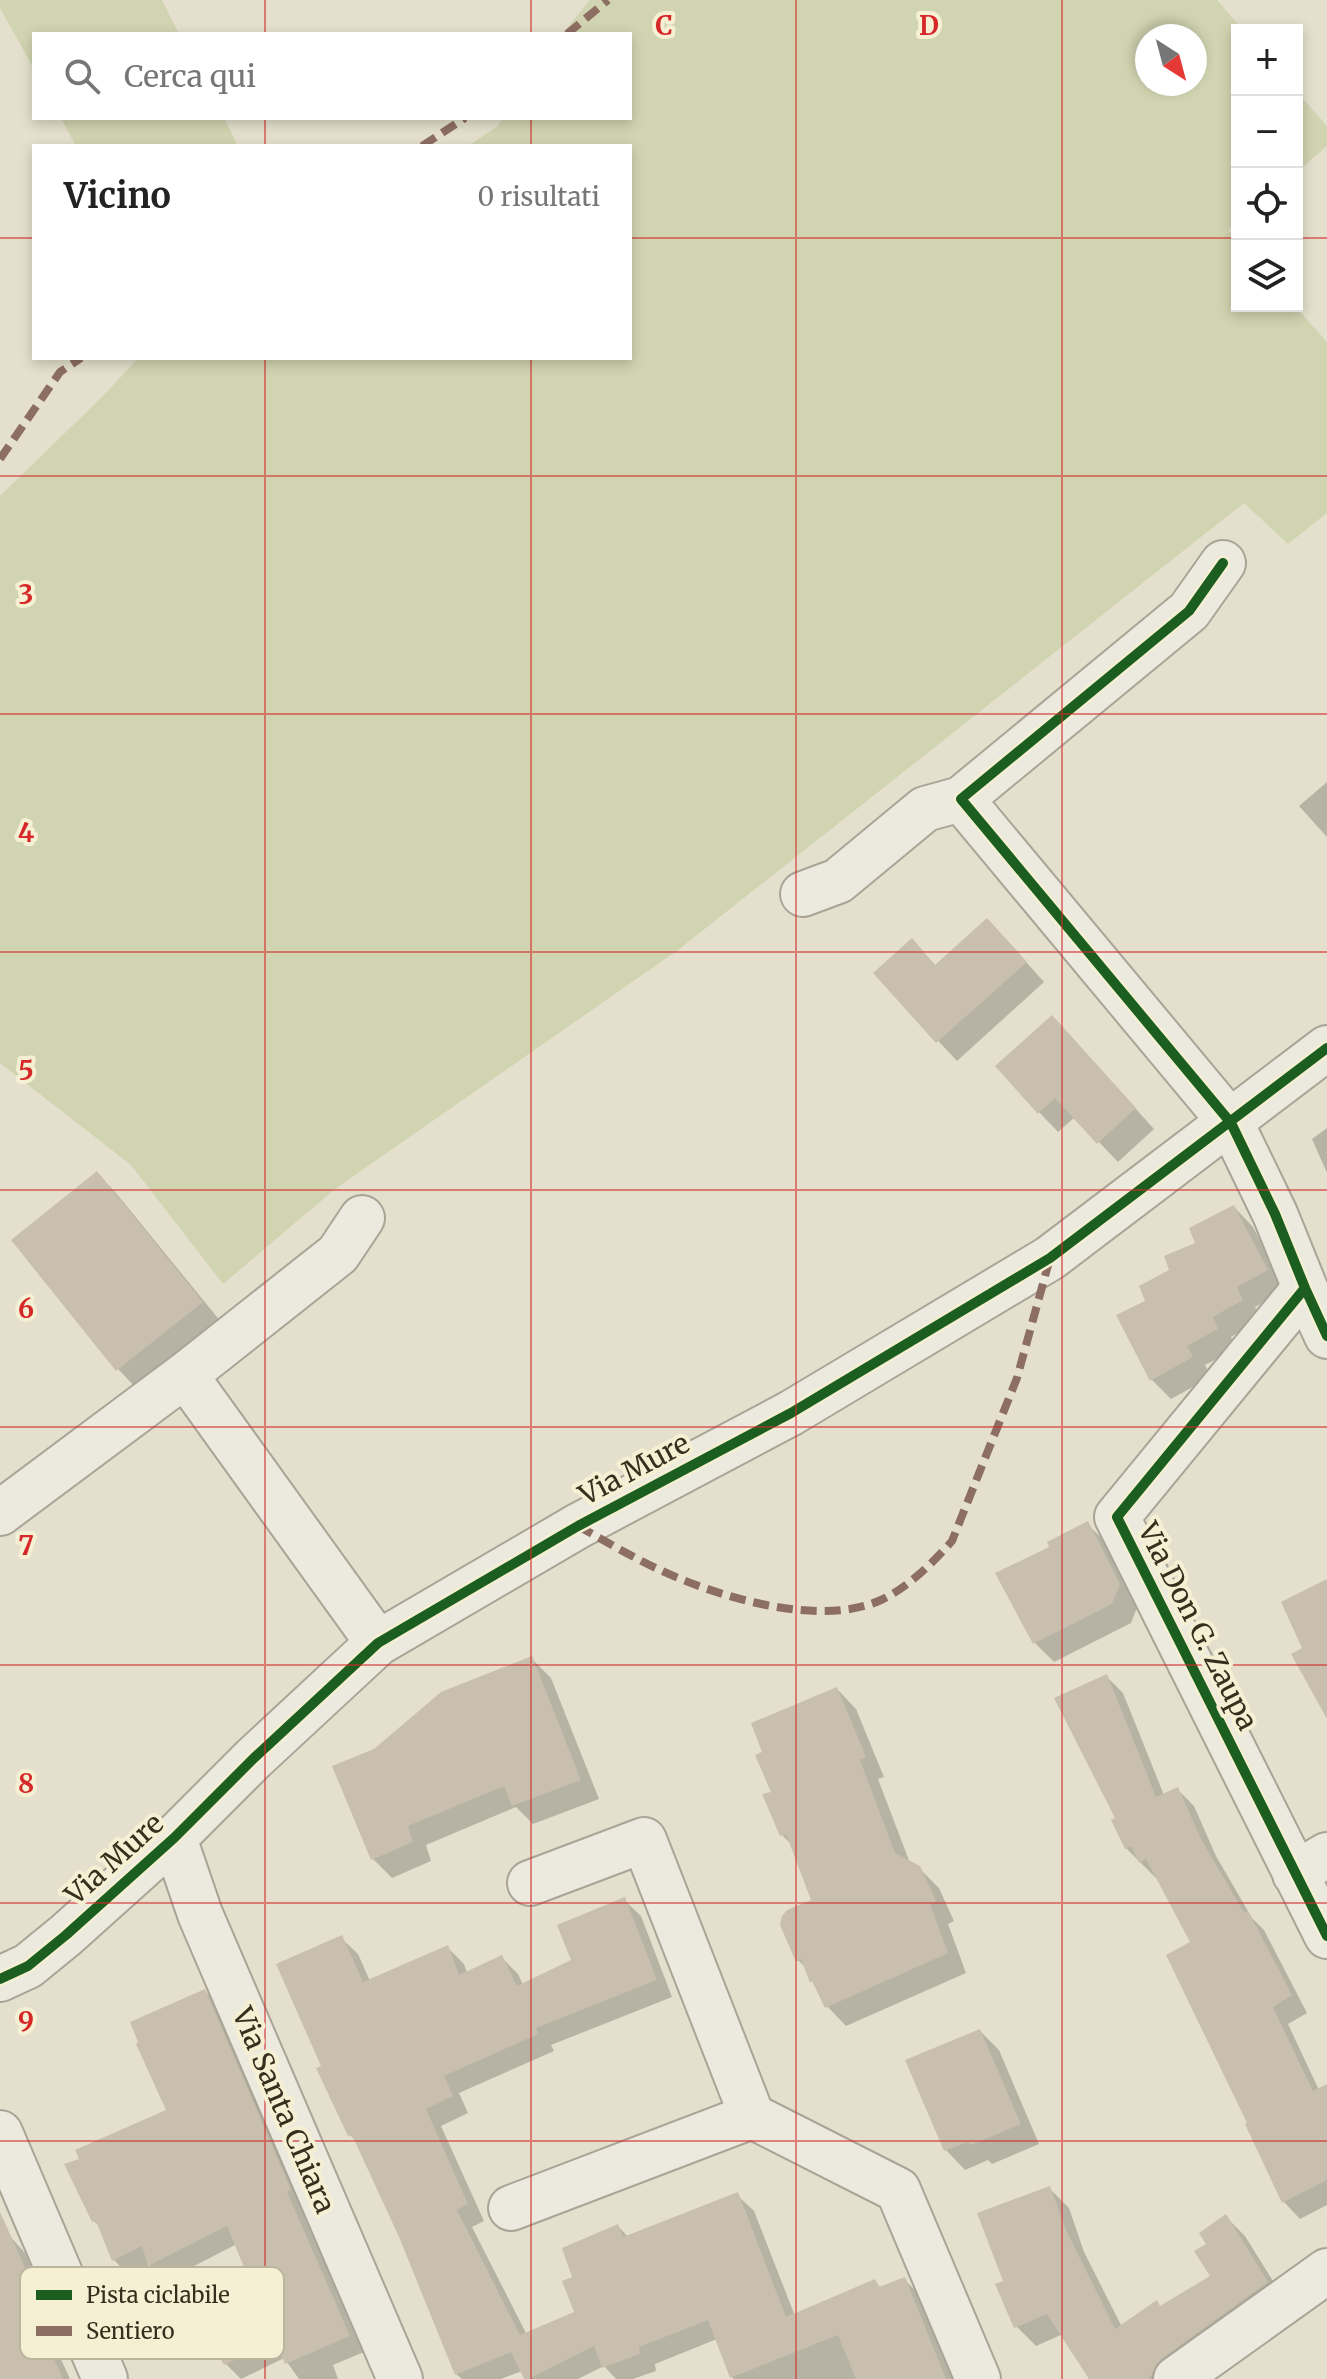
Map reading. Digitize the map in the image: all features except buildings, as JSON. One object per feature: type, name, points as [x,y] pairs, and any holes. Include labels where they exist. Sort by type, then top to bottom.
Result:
[{"type":"street","points":[[803,894],[838,881],[925,809],[961,799],[1189,611],[1223,563]]},
{"type":"street","points":[[961,799],[1231,1123],[1275,1214],[1327,1336]]},
{"type":"street","name":"Via Mure","points":[[0,1979],[28,1966],[66,1935],[174,1838],[254,1758],[378,1643],[578,1526],[791,1413],[1050,1258],[1327,1048]]},
{"type":"street","points":[[0,1513],[185,1375],[338,1254],[362,1218]]},
{"type":"street","name":"Via Don G. Zaupa","points":[[1305,1288],[1117,1517],[1311,1864],[1327,1936]]},
{"type":"street","points":[[185,1375],[378,1643]]},
{"type":"street","name":"Via Santa Chiara","points":[[174,1838],[200,1914],[400,2379]]},
{"type":"street","points":[[530,1883],[644,1840],[752,2116],[898,2190],[978,2379]]},
{"type":"street","points":[[511,2208],[752,2116]]},
{"type":"street","points":[[0,2133],[57,2267]]},
{"type":"street","points":[[1176,2379],[1327,2271]]},
{"type":"street","points":[[96,2359],[105,2379]]},
{"type":"green space","points":[[0,0],[162,0],[178,32],[32,32],[32,65],[0,8]]},
{"type":"green space","points":[[590,0],[1217,0],[1238,24],[1231,24],[1231,228],[1228,230],[1231,234],[1231,312],[1300,312],[1327,342],[1327,513],[1288,544],[1244,503],[678,950],[335,1189],[223,1284],[131,1165],[0,1063],[0,496],[136,360],[632,360],[632,144],[471,144],[498,126],[502,120],[632,120],[632,32],[564,32]]},
{"type":"green space","points":[[1303,99],[1327,126],[1327,146],[1303,167]]},
{"type":"green space","points":[[62,120],[225,120],[237,144],[75,144]]},
{"type":"marked path","points":[[569,32],[608,0]]},
{"type":"marked path","points":[[425,144],[462,120]]},
{"type":"marked path","points":[[0,459],[60,372],[78,360]]},
{"type":"marked path","points":[[578,1526],[660,1570],[710,1590],[769,1606],[829,1611],[856,1608],[891,1595],[919,1574],[952,1541],[1017,1378],[1050,1258]]},
{"type":"cycle path","points":[[1223,563],[1189,611],[961,799],[1231,1123],[1275,1214],[1305,1288]]},
{"type":"cycle path","points":[[0,1979],[28,1966],[66,1935],[174,1838],[254,1758],[378,1643],[578,1526],[791,1413],[1050,1258],[1327,1048]]},
{"type":"cycle path","points":[[1327,1336],[1305,1288],[1117,1517],[1327,1936]]}]
